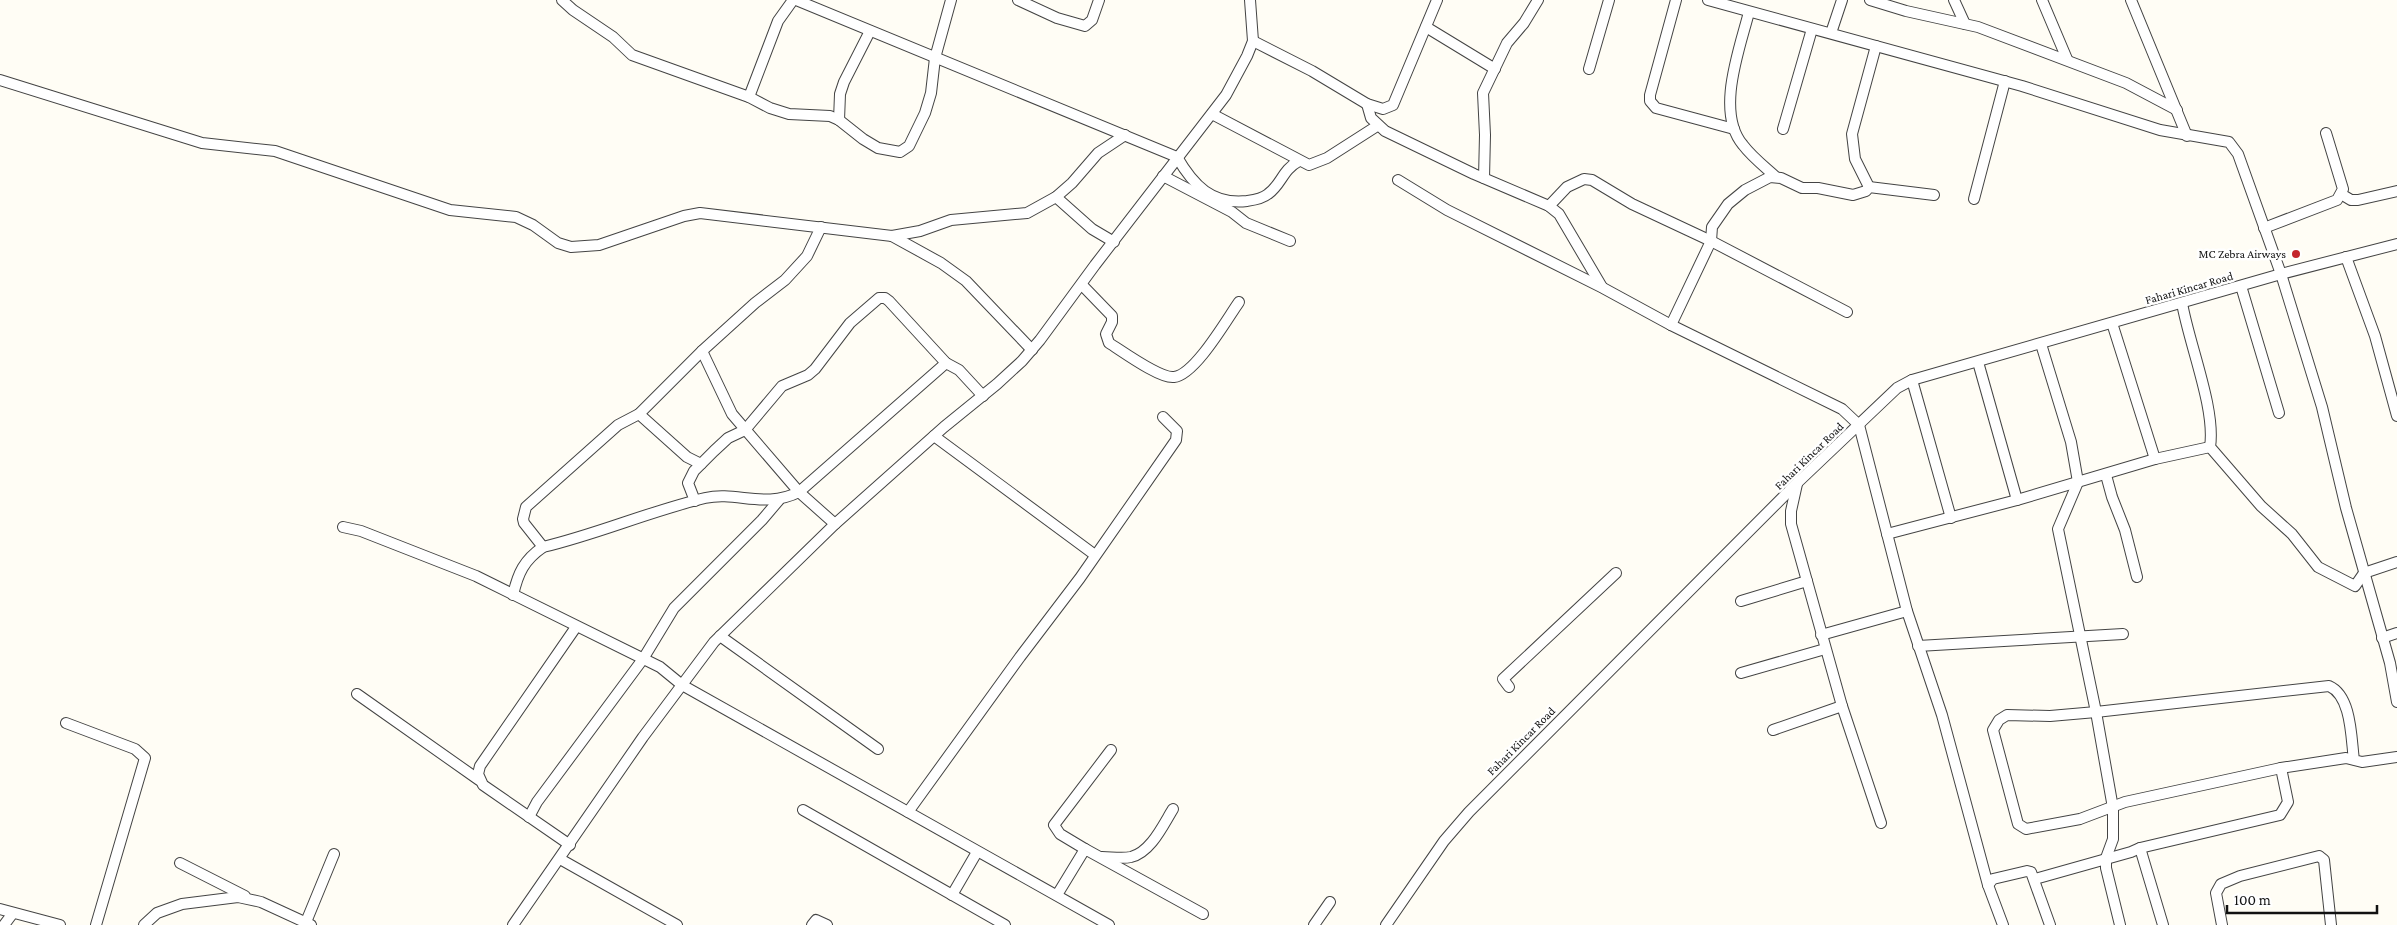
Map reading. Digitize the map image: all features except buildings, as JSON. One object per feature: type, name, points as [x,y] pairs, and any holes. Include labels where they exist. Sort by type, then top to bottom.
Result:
[{"type":"street","points":[[562,0],[573,10],[613,37],[632,55],[789,114],[817,114],[839,120],[878,148],[900,152],[905,150],[913,141],[925,113],[931,93],[935,58],[951,0]]},
{"type":"street","points":[[749,98],[778,21],[794,0],[1177,157],[1187,174],[1201,189],[1217,199],[1232,202],[1267,196],[1288,168],[1300,161]]},
{"type":"street","points":[[1018,0],[1057,18],[1084,26],[1092,20],[1099,0]]},
{"type":"street","points":[[513,925],[643,737],[720,636],[834,524],[934,436],[983,396],[1032,350],[1226,95],[1253,41],[1250,0]]},
{"type":"street","points":[[1253,41],[1312,71],[1367,104],[1383,109],[1393,105],[1437,0]]},
{"type":"street","points":[[1484,178],[1485,135],[1483,93],[1507,43],[1524,22],[1538,0]]},
{"type":"street","points":[[1589,69],[1609,0]]},
{"type":"street","points":[[1676,0],[1650,101],[1656,108],[1734,129]]},
{"type":"street","points":[[1708,0],[2006,81],[2160,130],[2224,141],[2233,146],[2245,172],[2281,274],[2322,407],[2364,573],[2390,663],[2397,702]]},
{"type":"street","points":[[1831,33],[1842,0]]},
{"type":"street","points":[[1870,0],[1965,24],[2067,59],[2126,83],[2177,110]]},
{"type":"street","points":[[1954,0],[1965,24]]},
{"type":"street","points":[[2042,0],[2067,59]]},
{"type":"street","points":[[2131,0],[2187,136]]},
{"type":"street","points":[[1749,12],[1731,87],[1734,129],[1742,144],[1776,177],[1802,188],[1818,188],[1853,196],[1866,191],[1869,187]]},
{"type":"street","points":[[1426,27],[1495,69]]},
{"type":"street","points":[[1783,129],[1812,29]]},
{"type":"street","points":[[839,120],[840,94],[844,82],[870,31]]},
{"type":"street","points":[[1869,187],[1855,159],[1852,134],[1876,46]]},
{"type":"street","points":[[0,80],[202,143],[274,151],[450,210],[516,217],[533,224],[558,243],[571,247],[599,245],[675,219],[700,213],[892,236],[920,231],[951,220],[1027,213],[1056,197],[1072,183],[1098,152],[1124,135]]},
{"type":"street","points":[[1974,200],[2006,81]]},
{"type":"street","points":[[1367,104],[1371,118],[1378,126],[1484,178],[1549,206],[1559,214],[1603,288]]},
{"type":"street","points":[[1212,114],[1309,165],[1318,163],[1378,126]]},
{"type":"street","points":[[2264,228],[2337,200],[2342,194],[2343,189],[2326,133]]},
{"type":"street","points":[[1163,176],[1232,212],[1252,226],[1290,241]]},
{"type":"street","points":[[1670,324],[1711,241],[1712,227],[1728,204],[1751,186],[1770,177],[1776,177]]},
{"type":"street","points":[[1549,206],[1566,187],[1584,179],[1592,180],[1632,204],[1711,241],[1847,312]]},
{"type":"street","points":[[1398,180],[1447,210],[1842,409],[1859,425],[1907,610],[1942,715],[2000,924]]},
{"type":"street","points":[[1869,187],[1934,195]]},
{"type":"street","points":[[2342,194],[2351,200],[2358,200],[2397,191]]},
{"type":"street","points":[[1056,197],[1092,229],[1114,242]]},
{"type":"street","points":[[543,547],[522,519],[526,507],[613,430],[639,414],[702,352],[797,268],[807,256],[821,227]]},
{"type":"street","points":[[892,236],[941,263],[966,281],[1032,350]]},
{"type":"street","name":"Fahari Kincar Road","points":[[1386,925],[1444,841],[1469,812],[1797,484],[1897,388],[1912,380],[2281,274],[2397,244]]},
{"type":"street","points":[[2346,257],[2375,336],[2397,416]]},
{"type":"street","points":[[1082,285],[1112,316],[1112,322],[1106,334],[1109,343],[1162,374],[1173,378],[1184,374],[1195,362],[1238,302]]},
{"type":"street","points":[[2241,286],[2279,414]]},
{"type":"street","points":[[695,501],[688,483],[701,464],[728,438],[745,430],[782,386],[815,369],[850,323],[880,298],[885,298],[889,301],[946,363],[959,370],[983,396]]},
{"type":"street","points":[[2182,303],[2187,333],[2210,415],[2212,432],[2210,446],[2261,506],[2292,534],[2318,567],[2355,586],[2364,573],[2397,562]]},
{"type":"street","points":[[2112,323],[2155,459]]},
{"type":"street","points":[[2042,344],[2071,442],[2078,482],[2058,529],[2096,712],[2113,808],[2113,839],[2106,858],[2120,925]]},
{"type":"street","points":[[702,352],[724,400],[745,430],[799,492],[834,524]]},
{"type":"street","points":[[1978,362],[2017,500]]},
{"type":"street","points":[[513,595],[518,574],[524,563],[543,547],[695,501],[719,497],[760,501],[779,500],[799,492],[946,363]]},
{"type":"street","points":[[1912,380],[1951,518]]},
{"type":"street","points":[[639,414],[687,457],[701,464]]},
{"type":"street","points":[[908,812],[1020,657],[1080,578],[1176,440],[1176,431],[1163,416]]},
{"type":"street","points":[[934,436],[1095,554]]},
{"type":"street","points":[[1887,534],[2017,500],[2155,459],[2210,446]]},
{"type":"street","points":[[2106,475],[2108,486],[2125,530],[2137,577]]},
{"type":"street","points":[[1797,484],[1791,511],[1791,524],[1842,706],[1881,823]]},
{"type":"street","points":[[530,817],[537,802],[643,659],[659,630],[678,604],[779,500]]},
{"type":"street","points":[[343,526],[415,551],[476,576],[660,667],[682,686],[1109,925]]},
{"type":"street","points":[[1509,687],[1503,679],[1616,573]]},
{"type":"street","points":[[1741,601],[1806,581]]},
{"type":"street","points":[[1821,635],[1907,610]]},
{"type":"street","points":[[479,780],[480,766],[576,627]]},
{"type":"street","points":[[2382,638],[2397,633]]},
{"type":"street","points":[[1918,646],[2080,635],[2123,634]]},
{"type":"street","points":[[720,636],[878,749]]},
{"type":"street","points":[[1741,673],[1825,649]]},
{"type":"street","points":[[2354,760],[2346,707],[2340,694],[2329,686],[2096,712],[2050,716],[2007,715],[1999,720],[1993,730],[2018,824],[2026,829],[2048,826],[2113,808],[2125,802],[2281,768],[2346,758],[2354,760],[2362,762],[2397,757]]},
{"type":"street","points":[[357,694],[570,845]]},
{"type":"street","points":[[1773,730],[1842,706]]},
{"type":"street","points":[[66,723],[135,749],[145,758],[96,925]]},
{"type":"street","points":[[1111,750],[1054,825],[1060,834],[1085,850],[1203,914]]},
{"type":"street","points":[[2035,879],[2140,848],[2280,815],[2288,802],[2281,768]]},
{"type":"street","points":[[1101,857],[1130,857],[1141,852],[1149,845],[1173,809]]},
{"type":"street","points":[[803,810],[1005,925]]},
{"type":"street","points":[[2140,848],[2163,925]]},
{"type":"street","points":[[1057,895],[1085,850]]},
{"type":"street","points":[[952,895],[977,852]]},
{"type":"street","points":[[180,863],[302,922],[334,854]]},
{"type":"street","points":[[2222,925],[2216,893],[2222,884],[2240,876],[2319,856],[2324,860],[2332,925]]},
{"type":"street","points":[[560,859],[676,925]]},
{"type":"street","points":[[1988,885],[1992,879],[2028,871],[2031,872],[2050,925]]},
{"type":"street","points":[[144,925],[157,913],[182,904],[238,897],[249,898]]},
{"type":"street","points":[[1314,925],[1330,902]]},
{"type":"street","points":[[0,909],[60,925]]},
{"type":"street","points":[[4,925],[13,913]]},
{"type":"street","points":[[812,925],[816,920],[827,925]]},
{"type":"place","name":"MC Zebra Airways","points":[[2296,254]]}]
